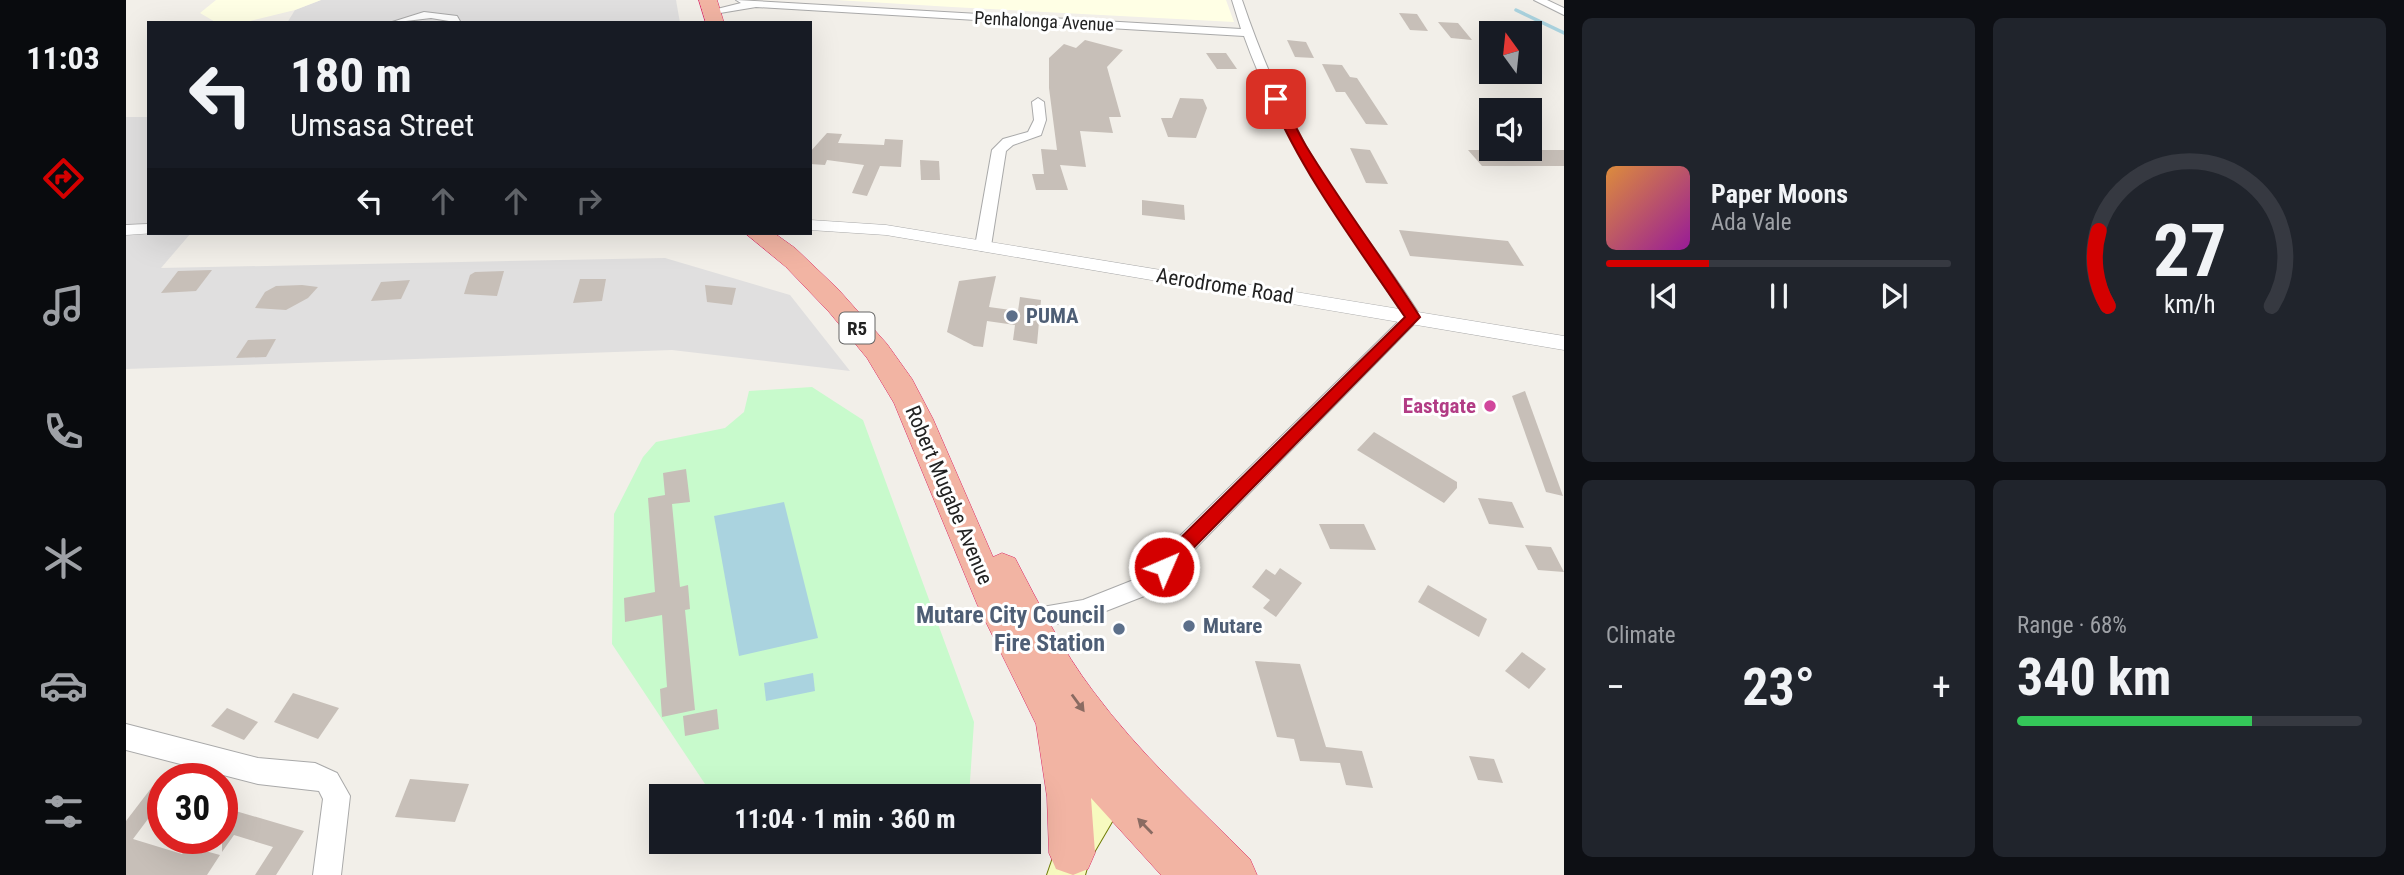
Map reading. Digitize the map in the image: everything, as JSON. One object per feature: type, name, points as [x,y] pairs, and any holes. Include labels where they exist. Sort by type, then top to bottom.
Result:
[{"type":"highway","name":"Robert Mugabe Avenue","points":[[760,235],[810,275],[865,337],[900,385],[918,419],[1005,624],[1051,709],[1080,752],[1120,778],[1234,875]]},
{"type":"highway","name":"Robert Mugabe Avenue","points":[[798,235],[877,331],[912,381],[1027,618],[1060,678],[1102,736],[1120,778],[1192,875]]},
{"type":"highway","points":[[1051,709],[1067,786],[1069,864]]},
{"type":"main road","points":[[1069,864],[1120,778]]},
{"type":"street","name":"Penhalonga Avenue","points":[[741,0],[756,4],[1247,33]]},
{"type":"street","points":[[1027,618],[1083,610],[1144,586],[1413,317],[1334,202],[1285,121],[1247,33],[1237,0]]},
{"type":"street","points":[[1539,0],[1564,12]]},
{"type":"street","name":"Penhalonga Avenue","points":[[712,11],[756,4]]},
{"type":"street","points":[[402,21],[427,15],[443,15],[455,21]]},
{"type":"street","points":[[984,246],[999,150],[1008,142],[1034,135],[1039,128],[1038,102]]},
{"type":"street","name":"Aerodrome Road","points":[[812,210],[886,230]]},
{"type":"street","name":"Aerodrome Road","points":[[812,225],[886,230],[1564,343]]},
{"type":"street","points":[[126,230],[147,229]]},
{"type":"street","points":[[126,737],[258,771],[315,776],[328,782],[337,796],[327,875]]},
{"type":"shaded area","points":[[216,0],[321,0],[295,10],[250,21],[214,21],[200,13]]},
{"type":"shaded area","points":[[321,0],[676,0],[680,21],[288,21],[295,10]]},
{"type":"shaded area","points":[[836,0],[1226,0],[1234,22],[952,7]]},
{"type":"shaded area","points":[[126,117],[147,117],[147,235],[189,235],[161,268],[665,258],[790,295],[850,371],[672,350],[126,369]]},
{"type":"green space","points":[[812,387],[863,420],[974,722],[970,784],[705,784],[612,644],[614,514],[643,457],[656,442],[725,428],[744,412],[749,391]]},
{"type":"water","points":[[784,502],[818,638],[739,656],[714,516]]},
{"type":"water","points":[[813,673],[815,691],[766,701],[764,683]]},
{"type":"building","points":[[1399,13],[1417,14],[1428,31],[1410,30]]},
{"type":"building","points":[[1438,22],[1458,23],[1472,40],[1451,38]]},
{"type":"building","points":[[1085,40],[1123,50],[1107,67],[1121,117],[1109,117],[1113,133],[1080,131],[1086,167],[1060,165],[1068,190],[1036,190],[1032,174],[1044,174],[1041,149],[1057,150],[1049,88],[1049,58],[1064,44],[1076,48]]},
{"type":"building","points":[[1287,40],[1306,42],[1314,58],[1295,57]]},
{"type":"building","points":[[1206,53],[1226,53],[1237,69],[1217,69]]},
{"type":"building","points":[[1322,64],[1342,65],[1350,77],[1357,78],[1388,125],[1366,124],[1345,92],[1336,92]]},
{"type":"building","points":[[1180,98],[1203,99],[1207,108],[1196,138],[1168,137],[1161,118],[1172,118]]},
{"type":"building","points":[[827,133],[842,134],[838,143],[884,145],[885,139],[903,140],[901,167],[880,166],[867,196],[852,193],[864,165],[827,160],[825,165],[812,164],[812,150]]},
{"type":"building","points":[[1350,148],[1370,150],[1388,184],[1366,183]]},
{"type":"building","points":[[1468,150],[1479,150],[1479,161],[1542,161],[1542,150],[1564,150],[1564,166],[1482,166]]},
{"type":"building","points":[[920,160],[939,161],[940,180],[921,180]]},
{"type":"building","points":[[1142,200],[1184,205],[1185,220],[1142,215]]},
{"type":"building","points":[[1399,230],[1508,241],[1524,266],[1410,256]]},
{"type":"building","points":[[212,270],[196,291],[161,293],[178,271]]},
{"type":"building","points":[[504,271],[497,296],[464,294],[470,275],[475,272]]},
{"type":"building","points":[[996,276],[989,307],[1018,311],[1020,297],[1041,300],[1037,344],[1013,340],[1015,325],[987,321],[983,347],[974,346],[947,332],[959,281]]},
{"type":"building","points":[[580,279],[606,279],[602,301],[573,303]]},
{"type":"building","points":[[410,280],[401,299],[371,301],[381,282]]},
{"type":"building","points":[[705,285],[736,288],[732,305],[707,302]]},
{"type":"building","points":[[276,286],[318,287],[308,298],[286,310],[255,308],[265,292]]},
{"type":"building","points":[[276,339],[266,357],[236,358],[248,340]]},
{"type":"building","points":[[1525,391],[1563,496],[1546,492],[1512,396]]},
{"type":"building","points":[[1374,432],[1457,482],[1457,488],[1444,503],[1357,450]]},
{"type":"building","points":[[686,469],[690,502],[672,504],[680,587],[688,585],[690,609],[685,610],[695,710],[662,717],[660,689],[667,687],[662,615],[625,622],[624,598],[655,592],[648,498],[665,495],[663,473]]},
{"type":"building","points":[[1478,498],[1512,502],[1524,528],[1489,524]]},
{"type":"building","points":[[1319,524],[1364,524],[1376,550],[1330,549]]},
{"type":"building","points":[[1525,545],[1551,547],[1564,572],[1538,570]]},
{"type":"building","points":[[1280,568],[1302,583],[1276,617],[1263,608],[1270,600],[1252,587],[1266,569],[1275,575]]},
{"type":"building","points":[[1428,585],[1487,619],[1479,637],[1418,602]]},
{"type":"building","points":[[1522,652],[1546,669],[1529,689],[1505,671]]},
{"type":"building","points":[[1255,661],[1300,664],[1326,747],[1362,751],[1373,788],[1346,785],[1340,763],[1300,761],[1294,739],[1277,737]]},
{"type":"building","points":[[293,693],[339,708],[318,739],[274,722]]},
{"type":"building","points":[[227,708],[258,722],[244,740],[211,726]]},
{"type":"building","points":[[717,709],[719,729],[685,736],[683,716]]},
{"type":"building","points":[[1469,756],[1494,759],[1503,783],[1478,780]]},
{"type":"building","points":[[410,779],[469,784],[455,822],[395,817]]},
{"type":"building","points":[[147,794],[147,820],[133,839],[147,843],[147,854],[220,855],[207,875],[126,875],[126,821]]},
{"type":"building","points":[[238,812],[304,831],[276,875],[255,875],[273,847],[238,836]]},
{"type":"waterway","points":[[1516,10],[1564,33]]},
{"type":"place","name":"PUMA","points":[[1012,316]]},
{"type":"place","name":"Eastgate","points":[[1490,406]]},
{"type":"place","name":"Mutare","points":[[1189,626]]},
{"type":"place","name":"Mutare City Council Fire Station","points":[[1119,629]]},
{"type":"route","points":[[1164,567],[1413,317],[1334,202],[1285,121],[1276,99]]}]
